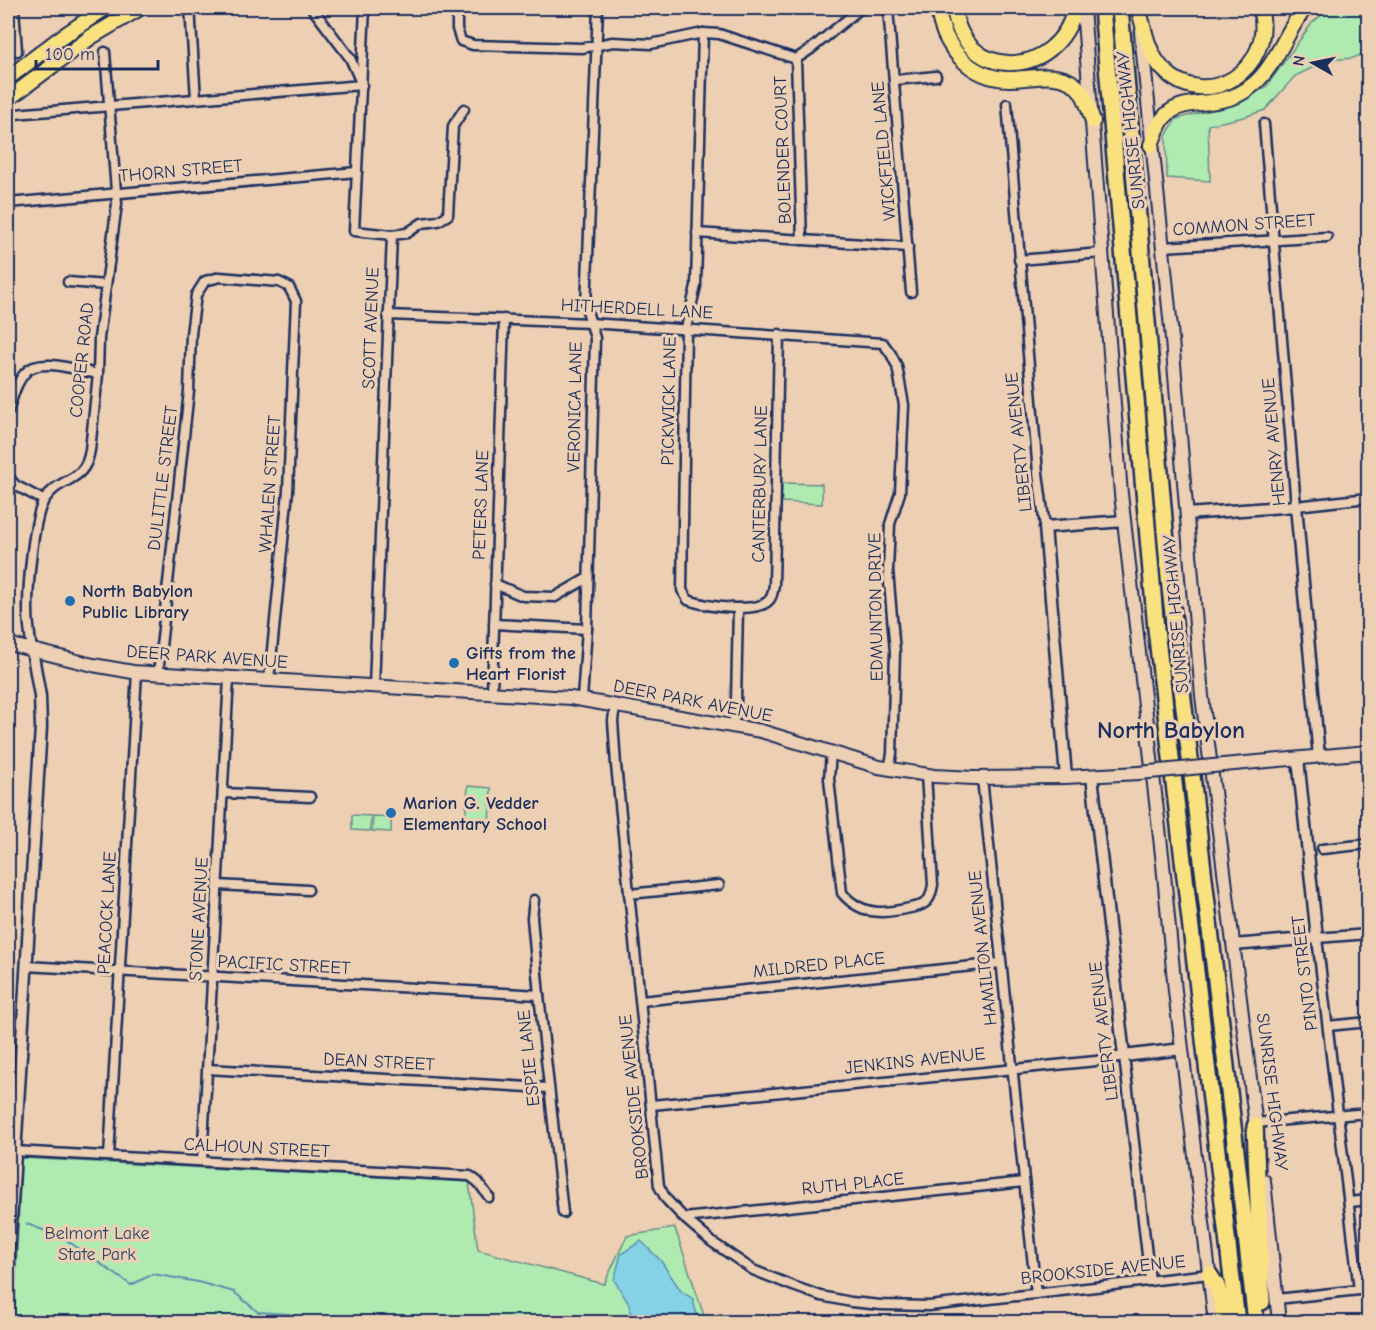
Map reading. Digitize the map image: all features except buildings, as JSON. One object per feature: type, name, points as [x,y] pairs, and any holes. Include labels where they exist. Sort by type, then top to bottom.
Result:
[{"type":"highway","name":"SUNRISE HIGHWAY","points":[[1102,8],[1156,629],[1237,1323]]},
{"type":"highway","name":"SUNRISE HIGHWAY","points":[[1120,8],[1172,607],[1256,1323]]},
{"type":"highway","points":[[1255,1125],[1262,1323]]},
{"type":"highway","points":[[1209,1274],[1217,1286],[1226,1323]]},
{"type":"main road","points":[[8,78],[105,8]]},
{"type":"main road","points":[[8,99],[74,50],[140,8]]},
{"type":"main road","points":[[938,8],[944,34],[952,49],[964,61],[977,70],[1000,78],[1051,77],[1068,81],[1082,94],[1093,121]]},
{"type":"main road","points":[[954,8],[958,25],[971,46],[990,58],[1014,63],[1038,58],[1057,44],[1066,31],[1075,8]]},
{"type":"main road","name":"SUNRISE HIGHWAY","points":[[1083,8],[1124,520],[1182,1048],[1215,1323]]},
{"type":"main road","points":[[1139,11],[1152,52],[1161,67],[1181,82],[1208,86],[1234,79],[1254,59],[1263,33],[1260,8]]},
{"type":"main road","points":[[1151,145],[1163,119],[1174,109],[1185,105],[1230,98],[1255,83],[1305,8]]},
{"type":"main road","name":"SUNRISE HIGHWAY","points":[[1139,11],[1163,247],[1201,685],[1219,845],[1260,1149],[1279,1323]]},
{"type":"main road","name":"DEER PARK AVENUE","points":[[8,644],[107,668],[137,672],[582,699],[778,735],[889,769],[926,775],[982,778],[1092,776],[1368,753]]},
{"type":"street","points":[[14,8],[17,51]]},
{"type":"street","points":[[190,8],[196,98]]},
{"type":"street","points":[[312,8],[350,57],[362,85]]},
{"type":"street","points":[[365,8],[354,231],[392,235],[407,233],[422,223],[438,221],[448,215],[453,126],[464,109]]},
{"type":"street","points":[[457,8],[457,29],[461,41],[473,45],[582,48],[613,42],[651,44],[703,33],[719,34],[796,59],[811,50],[861,8]]},
{"type":"street","name":"VERONICA LANE","points":[[582,699],[587,629],[595,338],[586,307],[598,8]]},
{"type":"street","name":"WICKFIELD LANE","points":[[888,8],[911,292]]},
{"type":"street","name":"PICKWICK LANE","points":[[703,33],[696,286],[686,328],[682,590],[688,600],[699,604],[738,608]]},
{"type":"street","name":"COOPER ROAD","points":[[43,501],[50,493],[78,475],[86,465],[90,450],[98,374],[99,338],[116,194],[105,52]]},
{"type":"street","name":"BOLENDER COURT","points":[[796,59],[802,240]]},
{"type":"street","points":[[895,80],[936,76]]},
{"type":"street","points":[[15,114],[362,85]]},
{"type":"street","name":"LIBERTY AVENUE","points":[[1007,104],[1066,777]]},
{"type":"street","name":"HENRY AVENUE","points":[[1264,124],[1319,757]]},
{"type":"street","name":"THORN STREET","points":[[8,203],[357,172]]},
{"type":"street","points":[[697,233],[908,247]]},
{"type":"street","name":"SCOTT AVENUE","points":[[374,686],[392,235]]},
{"type":"street","name":"COMMON STREET","points":[[1163,247],[1327,237]]},
{"type":"street","points":[[1019,260],[1101,253]]},
{"type":"street","name":"WHALEN STREET","points":[[199,287],[208,279],[220,277],[276,281],[283,283],[295,297],[288,491],[270,680]]},
{"type":"street","points":[[68,282],[106,285]]},
{"type":"street","name":"DULITTLE STREET","points":[[158,674],[189,391],[191,327],[199,287]]},
{"type":"street","name":"HITHERDELL LANE","points":[[388,315],[686,328],[883,343]]},
{"type":"street","name":"PETERS LANE","points":[[492,692],[504,319]]},
{"type":"street","name":"CANTERBURY LANE","points":[[738,608],[762,605],[771,598],[774,585],[779,334]]},
{"type":"street","name":"EDMUNTON DRIVE","points":[[883,343],[897,366],[904,405],[900,494],[890,524],[889,541],[888,581],[895,657],[892,754],[889,769]]},
{"type":"street","points":[[8,412],[20,380],[27,370],[35,365],[49,364],[98,374]]},
{"type":"street","points":[[8,476],[20,488],[43,501],[37,520],[29,591],[28,616],[40,696],[41,727],[26,966],[12,1115],[14,1151],[8,1269]]},
{"type":"street","points":[[1187,514],[1368,498]]},
{"type":"street","points":[[1045,527],[1124,520]]},
{"type":"street","points":[[495,584],[523,596],[555,597],[588,578]]},
{"type":"street","points":[[733,726],[736,702],[738,608]]},
{"type":"street","points":[[494,624],[587,629]]},
{"type":"street","name":"PEACOCK LANE","points":[[109,1156],[137,672]]},
{"type":"street","name":"STONE AVENUE","points":[[202,1161],[229,678]]},
{"type":"street","name":"BROOKSIDE AVENUE","points":[[615,705],[613,721],[659,1186],[666,1199],[684,1218],[712,1242],[753,1269],[793,1287],[821,1296],[880,1305],[929,1306],[1209,1274]]},
{"type":"street","points":[[831,752],[829,779],[842,893],[847,899],[878,914],[920,906],[930,898],[933,885],[926,775]]},
{"type":"street","name":"PINTO STREET","points":[[1298,759],[1339,1116],[1364,1289]]},
{"type":"street","name":"LIBERTY AVENUE","points":[[1092,776],[1150,1281]]},
{"type":"street","name":"HAMILTON AVENUE","points":[[982,778],[1036,1294]]},
{"type":"street","points":[[223,793],[310,797]]},
{"type":"street","points":[[1322,849],[1368,844]]},
{"type":"street","points":[[218,885],[308,890]]},
{"type":"street","points":[[629,894],[719,885]]},
{"type":"street","name":"ESPIE LANE","points":[[534,900],[532,918],[563,1214]]},
{"type":"street","points":[[1233,945],[1368,934]]},
{"type":"street","name":"MILDRED PLACE","points":[[641,1001],[1001,963]]},
{"type":"street","name":"PACIFIC STREET","points":[[26,966],[540,995]]},
{"type":"street","points":[[1328,1026],[1368,1022]]},
{"type":"street","name":"JENKINS AVENUE","points":[[652,1105],[1096,1060],[1182,1048]]},
{"type":"street","name":"DEAN STREET","points":[[207,1069],[548,1088]]},
{"type":"street","points":[[1255,1125],[1368,1113]]},
{"type":"street","name":"CALHOUN STREET","points":[[14,1151],[470,1176],[478,1182],[489,1197]]},
{"type":"street","name":"RUTH PLACE","points":[[684,1218],[1024,1182]]},
{"type":"street","points":[[1350,1202],[1368,1200]]},
{"type":"street","points":[[1277,1299],[1364,1289]]},
{"type":"green space","points":[[1329,9],[1368,10],[1368,52],[1353,58],[1329,60],[1295,76],[1265,110],[1208,125],[1210,181],[1167,178],[1166,136],[1176,119],[1238,103],[1266,87],[1312,23]]},
{"type":"green space","points":[[782,483],[822,484],[822,504],[781,502]]},
{"type":"green space","points":[[468,786],[491,788],[489,825],[465,823]]},
{"type":"green space","points":[[352,815],[371,816],[370,831],[352,830]]},
{"type":"green space","points":[[373,816],[391,817],[391,832],[372,831]]},
{"type":"green space","name":"Belmont Lake State Park","points":[[21,1158],[469,1182],[478,1250],[604,1284],[627,1236],[675,1228],[706,1322],[14,1322]]},
{"type":"water","points":[[641,1241],[661,1261],[681,1291],[693,1299],[698,1321],[632,1322],[629,1304],[614,1280],[621,1254]]},
{"type":"waterway","points":[[27,1224],[62,1237],[131,1285],[153,1274],[198,1282],[234,1292],[258,1312],[289,1314],[306,1322]]},
{"type":"place","name":"North Babylon Public Library","points":[[70,601]]},
{"type":"place","name":"Gifts from the Heart Florist","points":[[454,663]]},
{"type":"place","name":"Marion G. Vedder Elementary School","points":[[391,813]]},
{"type":"district","name":"North Babylon","points":[[1171,730]]}]
